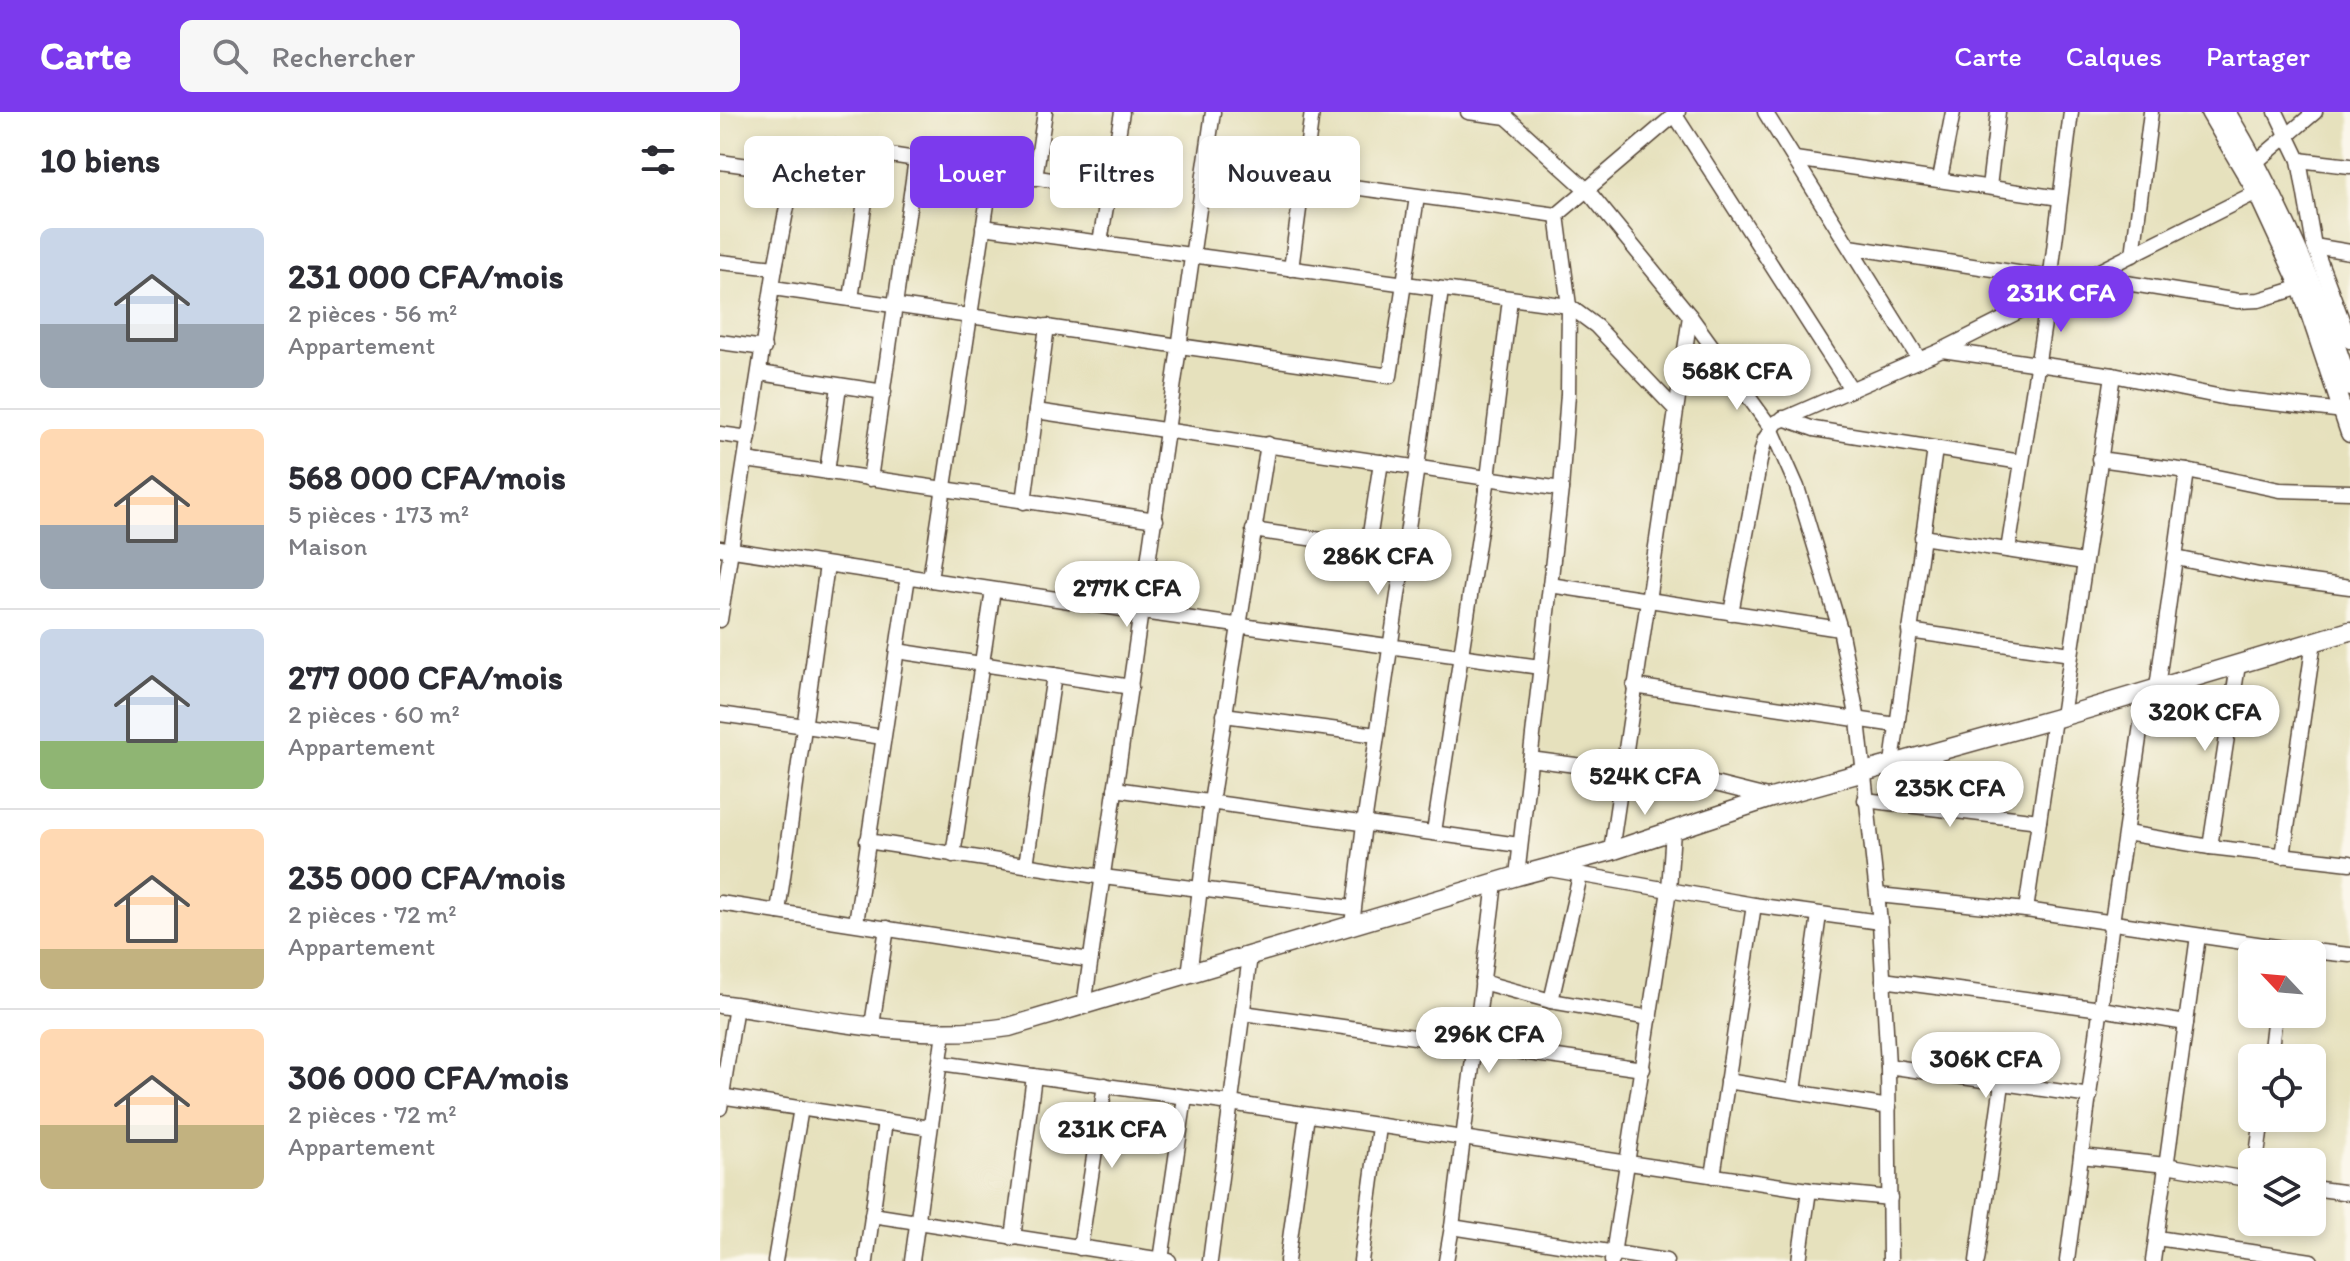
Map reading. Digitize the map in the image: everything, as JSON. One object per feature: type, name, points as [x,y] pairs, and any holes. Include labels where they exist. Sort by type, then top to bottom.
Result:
[{"type":"main road","points":[[2210,112],[2313,282],[2350,433]]},
{"type":"main road","points":[[2226,112],[2256,162],[2313,282],[2350,387]]},
{"type":"main road","points":[[728,1005],[915,1032],[979,1032],[1009,1027],[1250,956],[1352,917],[1611,851],[1771,798],[2058,718],[2350,631]]},
{"type":"street","points":[[1045,112],[1035,178],[1050,180]]},
{"type":"street","points":[[1118,136],[1122,112]]},
{"type":"street","points":[[1084,1006],[1213,112]]},
{"type":"street","points":[[1308,136],[1312,112]]},
{"type":"street","points":[[1468,112],[1504,114],[1587,190],[1777,423],[1840,629],[1858,720],[1880,922],[1894,1261]]},
{"type":"street","points":[[1765,112],[1919,359]]},
{"type":"street","points":[[1940,179],[1953,112]]},
{"type":"street","points":[[1989,187],[1998,112]]},
{"type":"street","points":[[2008,550],[2051,278],[2071,112]]},
{"type":"street","points":[[2133,255],[2151,112]]},
{"type":"street","points":[[2256,162],[2315,112]]},
{"type":"street","points":[[1360,189],[1557,215],[1676,113],[1851,389]]},
{"type":"street","points":[[2279,114],[2299,160],[2314,246],[2313,282],[2350,341]]},
{"type":"street","points":[[1795,159],[2060,198]]},
{"type":"street","points":[[2299,160],[2350,166]]},
{"type":"street","points":[[720,162],[744,165]]},
{"type":"street","points":[[1731,613],[1765,439],[1777,423],[1942,350],[2257,192]]},
{"type":"street","points":[[773,288],[1390,376],[1417,197]]},
{"type":"street","points":[[870,479],[910,203]]},
{"type":"street","points":[[720,620],[726,548],[746,460],[786,208]]},
{"type":"street","points":[[851,299],[864,208]]},
{"type":"street","points":[[930,579],[986,208]]},
{"type":"street","points":[[1100,242],[1106,208]]},
{"type":"street","points":[[1291,269],[1299,208]]},
{"type":"street","points":[[1517,876],[1561,489],[1568,394],[1569,306],[1557,215]]},
{"type":"street","points":[[983,227],[1569,306],[1596,326],[1676,410]]},
{"type":"street","points":[[2314,246],[2350,252]]},
{"type":"street","points":[[1850,247],[2051,278]]},
{"type":"street","points":[[720,262],[775,268]]},
{"type":"street","points":[[2089,277],[2238,301],[2259,300],[2313,282]]},
{"type":"street","points":[[867,841],[1199,889],[1352,917],[1441,290]]},
{"type":"street","points":[[1434,832],[1488,478],[1510,299]]},
{"type":"street","points":[[1611,851],[1690,316]]},
{"type":"street","points":[[1024,502],[1047,326]]},
{"type":"street","points":[[720,342],[764,348]]},
{"type":"street","points":[[1942,350],[2113,375],[2227,398],[2344,411]]},
{"type":"street","points":[[760,373],[884,392]]},
{"type":"street","points":[[2026,910],[2039,821],[2071,654],[2113,375]]},
{"type":"street","points":[[827,472],[839,386]]},
{"type":"street","points":[[1036,411],[1561,489]]},
{"type":"street","points":[[1777,423],[2021,462]]},
{"type":"street","points":[[720,434],[749,438]]},
{"type":"street","points":[[1189,975],[1211,802],[1268,444]]},
{"type":"street","points":[[1892,763],[1935,449]]},
{"type":"street","points":[[2099,459],[2187,471],[2280,490],[2350,492]]},
{"type":"street","points":[[746,460],[1156,520]]},
{"type":"street","points":[[1368,547],[1381,462]]},
{"type":"street","points":[[2067,1261],[2112,922],[2176,558],[2187,471]]},
{"type":"street","points":[[1253,530],[1404,552]]},
{"type":"street","points":[[1922,537],[2084,562]]},
{"type":"street","points":[[726,548],[1142,612],[1540,667]]},
{"type":"street","points":[[2176,558],[2259,575],[2350,587]]},
{"type":"street","points":[[778,912],[827,565]]},
{"type":"street","points":[[856,923],[908,576]]},
{"type":"street","points":[[1550,585],[1840,629]]},
{"type":"street","points":[[953,855],[993,590]]},
{"type":"street","points":[[1909,631],[2071,654]]},
{"type":"street","points":[[2283,856],[2314,641]]},
{"type":"street","points":[[897,651],[1131,687]]},
{"type":"street","points":[[2210,847],[2238,665]]},
{"type":"street","points":[[1026,865],[1054,675]]},
{"type":"street","points":[[1634,686],[1896,725]]},
{"type":"street","points":[[720,714],[883,737]]},
{"type":"street","points":[[1224,715],[1377,735]]},
{"type":"street","points":[[1530,759],[1711,783],[1771,798]]},
{"type":"street","points":[[1115,789],[1519,845]]},
{"type":"street","points":[[1865,800],[2039,821]]},
{"type":"street","points":[[1612,1257],[1669,890],[1673,830]]},
{"type":"street","points":[[2126,833],[2210,847],[2350,863]]},
{"type":"street","points":[[1544,868],[1754,905],[1880,922]]},
{"type":"street","points":[[1551,1001],[1580,876]]},
{"type":"street","points":[[1446,1261],[1495,883]]},
{"type":"street","points":[[1878,895],[2026,910],[2238,943]]},
{"type":"street","points":[[720,903],[1090,960]]},
{"type":"street","points":[[1713,1176],[1754,905]]},
{"type":"street","points":[[1794,1091],[1819,915]]},
{"type":"street","points":[[872,1025],[887,928]]},
{"type":"street","points":[[2153,1261],[2198,936]]},
{"type":"street","points":[[2326,954],[2350,955]]},
{"type":"street","points":[[1210,1261],[1250,956]]},
{"type":"street","points":[[1883,980],[2186,1023]]},
{"type":"street","points":[[1482,982],[1551,1001],[1650,1018]]},
{"type":"street","points":[[728,1005],[721,1100],[801,1108],[930,1128]]},
{"type":"street","points":[[1243,1013],[1643,1069]]},
{"type":"street","points":[[912,1261],[944,1032]]},
{"type":"street","points":[[940,1063],[1809,1190],[1890,1198]]},
{"type":"street","points":[[1888,1066],[2090,1096]]},
{"type":"street","points":[[1013,1238],[1034,1076]]},
{"type":"street","points":[[1727,1081],[1889,1107]]},
{"type":"street","points":[[1977,1261],[2002,1084]]},
{"type":"street","points":[[1080,1248],[1105,1085]]},
{"type":"street","points":[[872,1215],[1080,1248],[1115,1257],[1165,1260],[1185,1097]]},
{"type":"street","points":[[775,1261],[801,1108]]},
{"type":"street","points":[[1287,1261],[1307,1115]]},
{"type":"street","points":[[866,1261],[885,1121]]},
{"type":"street","points":[[1361,1261],[1379,1127]]},
{"type":"street","points":[[2081,1156],[2166,1165],[2238,1178]]},
{"type":"street","points":[[1799,1261],[1809,1190]]},
{"type":"street","points":[[2326,1190],[2350,1193]]},
{"type":"street","points":[[1452,1227],[1612,1257],[1666,1261]]},
{"type":"street","points":[[2157,1238],[2311,1261]]}]
